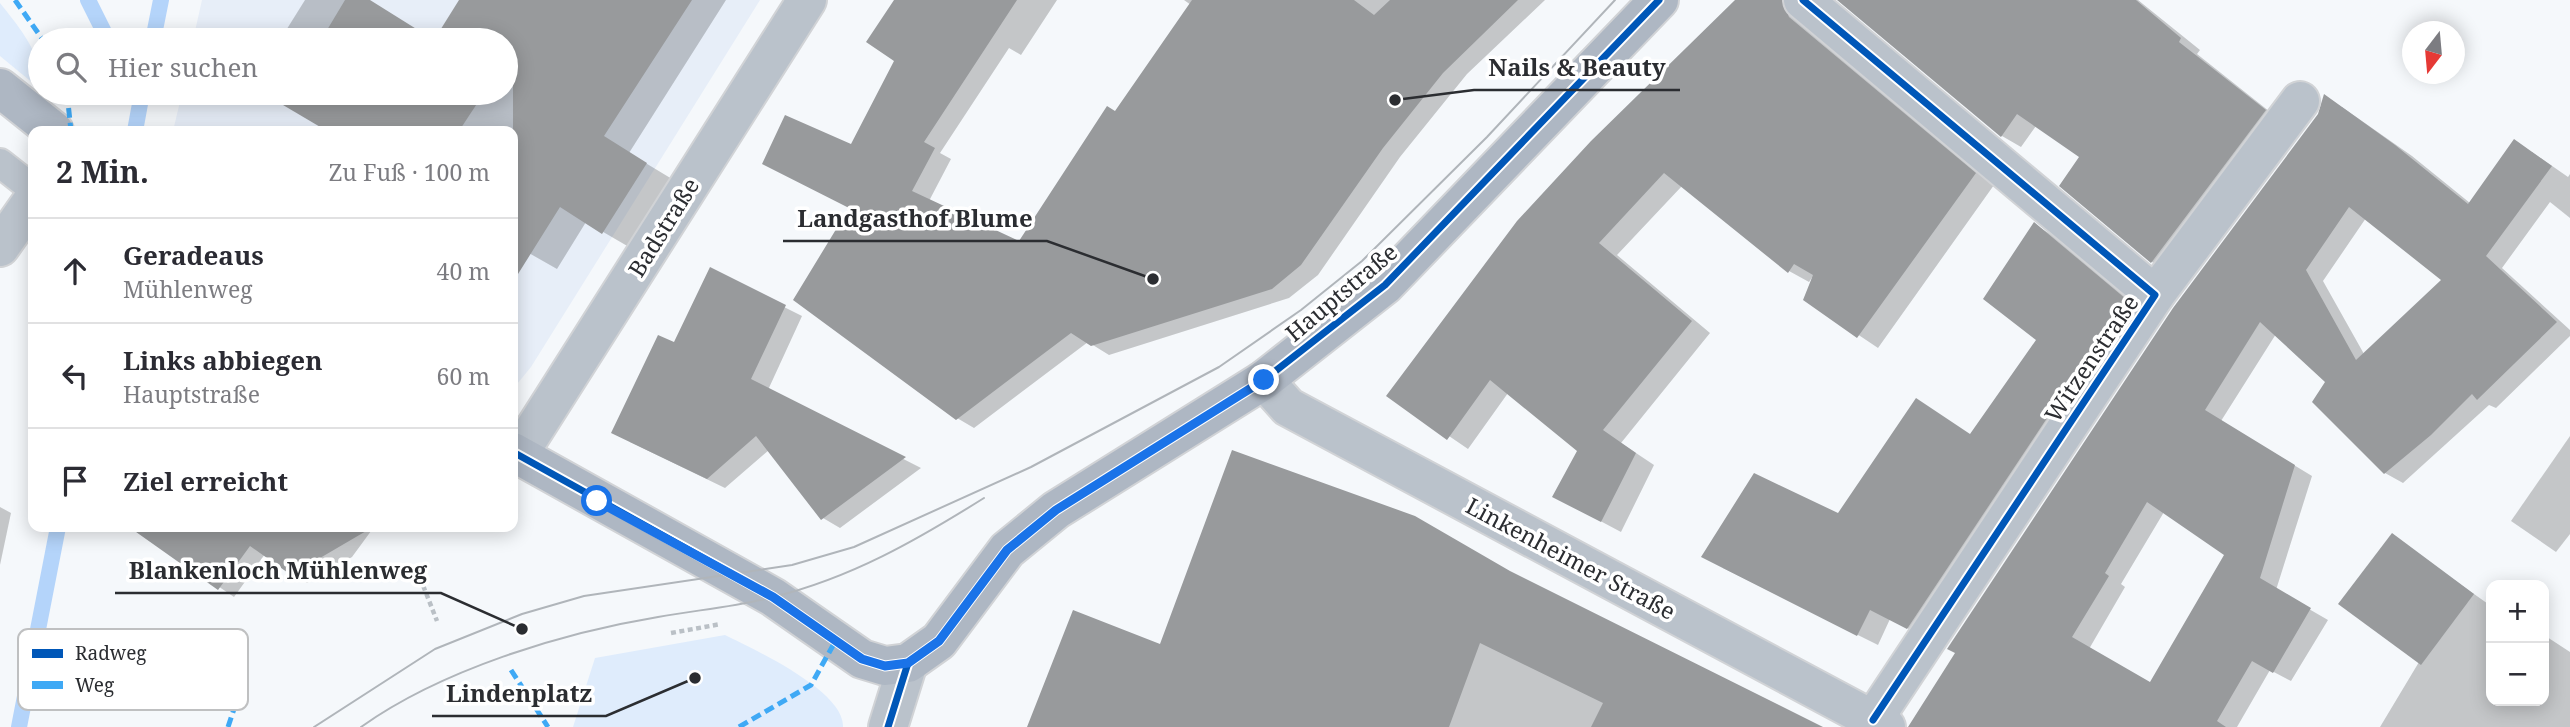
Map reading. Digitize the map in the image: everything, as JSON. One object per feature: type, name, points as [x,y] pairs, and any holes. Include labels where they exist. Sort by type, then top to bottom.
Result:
[{"type":"street","name":"Badstraße","points":[[518,448],[807,0]]},
{"type":"street","name":"Hauptstraße","points":[[908,663],[939,641],[1007,550],[1056,510],[1264,380],[1385,285],[1659,0]]},
{"type":"street","name":"Witzenstraße","points":[[1803,0],[2155,295]]},
{"type":"street","points":[[0,88],[48,126]]},
{"type":"street","name":"Witzenstraße","points":[[1880,724],[2155,295],[2300,101]]},
{"type":"street","points":[[0,247],[28,207]]},
{"type":"street","name":"Linkenheimer Straße","points":[[1264,380],[1289,407],[1880,724]]},
{"type":"street","points":[[518,455],[773,597],[862,659],[885,666],[908,663],[888,727]]},
{"type":"lane","points":[[0,163],[28,185]]},
{"type":"path","points":[[417,570],[437,621]]},
{"type":"shaded area","points":[[202,0],[760,0],[531,367],[518,383],[518,126],[174,126],[179,105],[518,105],[518,28],[196,28]]},
{"type":"shaded area","points":[[0,3],[28,41],[28,79],[0,56]]},
{"type":"shaded area","points":[[725,635],[775,661],[814,686],[840,713],[843,727],[573,727],[595,658]]},
{"type":"building","points":[[345,0],[370,0],[415,28],[328,28]]},
{"type":"building","points":[[459,0],[692,0],[604,136],[647,163],[602,234],[560,207],[518,274],[518,126],[513,126],[513,105],[518,105],[518,28],[442,28]]},
{"type":"building","points":[[894,0],[1017,0],[924,142],[935,148],[912,191],[1019,241],[1107,106],[1115,111],[1192,0],[1354,0],[1374,15],[1390,0],[1518,0],[1443,73],[1383,148],[1301,265],[1272,289],[1091,346],[1071,333],[956,420],[793,300],[849,208],[762,164],[785,115],[851,144],[894,61],[866,42]]},
{"type":"building","points":[[1735,0],[1782,0],[1789,17],[1976,173],[1857,338],[1803,300],[1813,275],[1794,264],[1788,273],[1664,173],[1599,243],[1692,321],[1603,430],[1636,453],[1601,522],[1552,497],[1577,451],[1490,380],[1447,440],[1386,396],[1517,221],[1591,141]]},
{"type":"building","points":[[1837,0],[2136,0],[2181,38],[2179,42],[2266,110],[2151,263],[2059,186],[2079,157],[2017,114],[2001,137]]},
{"type":"building","points":[[2324,94],[2395,145],[2468,204],[2514,139],[2552,166],[2486,256],[2557,322],[2477,400],[2472,394],[2431,435],[2384,474],[2312,402],[2325,382],[2260,322],[2205,410],[2295,465],[2260,578],[2311,608],[2273,673],[2252,661],[2217,721],[2226,727],[1908,727],[1955,653],[1947,649],[2173,308],[2318,114]],"holes":[[[2349,207],[2441,280],[2356,360],[2306,270]],[[2147,502],[2224,555],[2150,682],[2072,637],[2109,576],[2105,573]]]},
{"type":"building","points":[[283,105],[476,105],[462,126],[319,126]]},
{"type":"building","points":[[2034,222],[2126,299],[1907,629],[1870,610],[1857,636],[1701,557],[1754,473],[1838,513],[1916,398],[1970,434],[2036,340],[1983,299]]},
{"type":"building","points":[[710,267],[786,305],[751,379],[906,457],[821,520],[756,436],[707,479],[611,433],[658,335],[674,342]]},
{"type":"building","points":[[1232,450],[1415,516],[1510,571],[1823,727],[1591,727],[1603,703],[1480,643],[1449,727],[1027,727],[1073,610],[1160,644]]},
{"type":"building","points":[[136,532],[364,532],[291,575],[250,546],[218,590]]},
{"type":"building","points":[[2392,533],[2474,594],[2421,665],[2338,604]]},
{"type":"waterway","points":[[88,0],[102,28]]},
{"type":"waterway","points":[[155,28],[161,0]]},
{"type":"waterway","points":[[136,126],[140,105]]},
{"type":"waterway","points":[[38,629],[57,532]]},
{"type":"waterway","points":[[19,727],[22,710]]},
{"type":"tram line","points":[[314,727],[435,649],[522,614],[584,596],[792,565],[854,547],[1031,467],[1219,367],[1301,310],[1362,261],[1487,137],[1615,0]]},
{"type":"tram line","points":[[361,727],[428,688],[465,671],[542,644],[621,624],[730,606],[802,589],[883,556],[984,498]]},
{"type":"marked path","points":[[15,0],[35,28]]},
{"type":"marked path","points":[[68,105],[70,126]]},
{"type":"marked path","points":[[739,727],[811,685],[836,640]]},
{"type":"marked path","points":[[511,670],[548,727]]},
{"type":"marked path","points":[[228,727],[234,710]]},
{"type":"cycle path","points":[[888,727],[908,663],[939,641],[1007,550],[1056,510],[1264,380],[1385,285],[1659,0]]},
{"type":"cycle path","points":[[1803,0],[2155,295],[1873,720]]},
{"type":"cycle path","points":[[518,455],[773,597],[862,659],[885,666],[908,663]]},
{"type":"place","name":"Nails & Beauty","points":[[1395,100]]},
{"type":"place","name":"Landgasthof Blume","points":[[1153,279]]},
{"type":"place","name":"Blankenloch Mühlenweg","points":[[522,629]]},
{"type":"place","name":"Lindenplatz","points":[[695,678]]},
{"type":"route","points":[[597,501],[773,597],[862,659],[885,666],[908,663],[939,641],[1007,550],[1056,510],[1264,380]]}]
